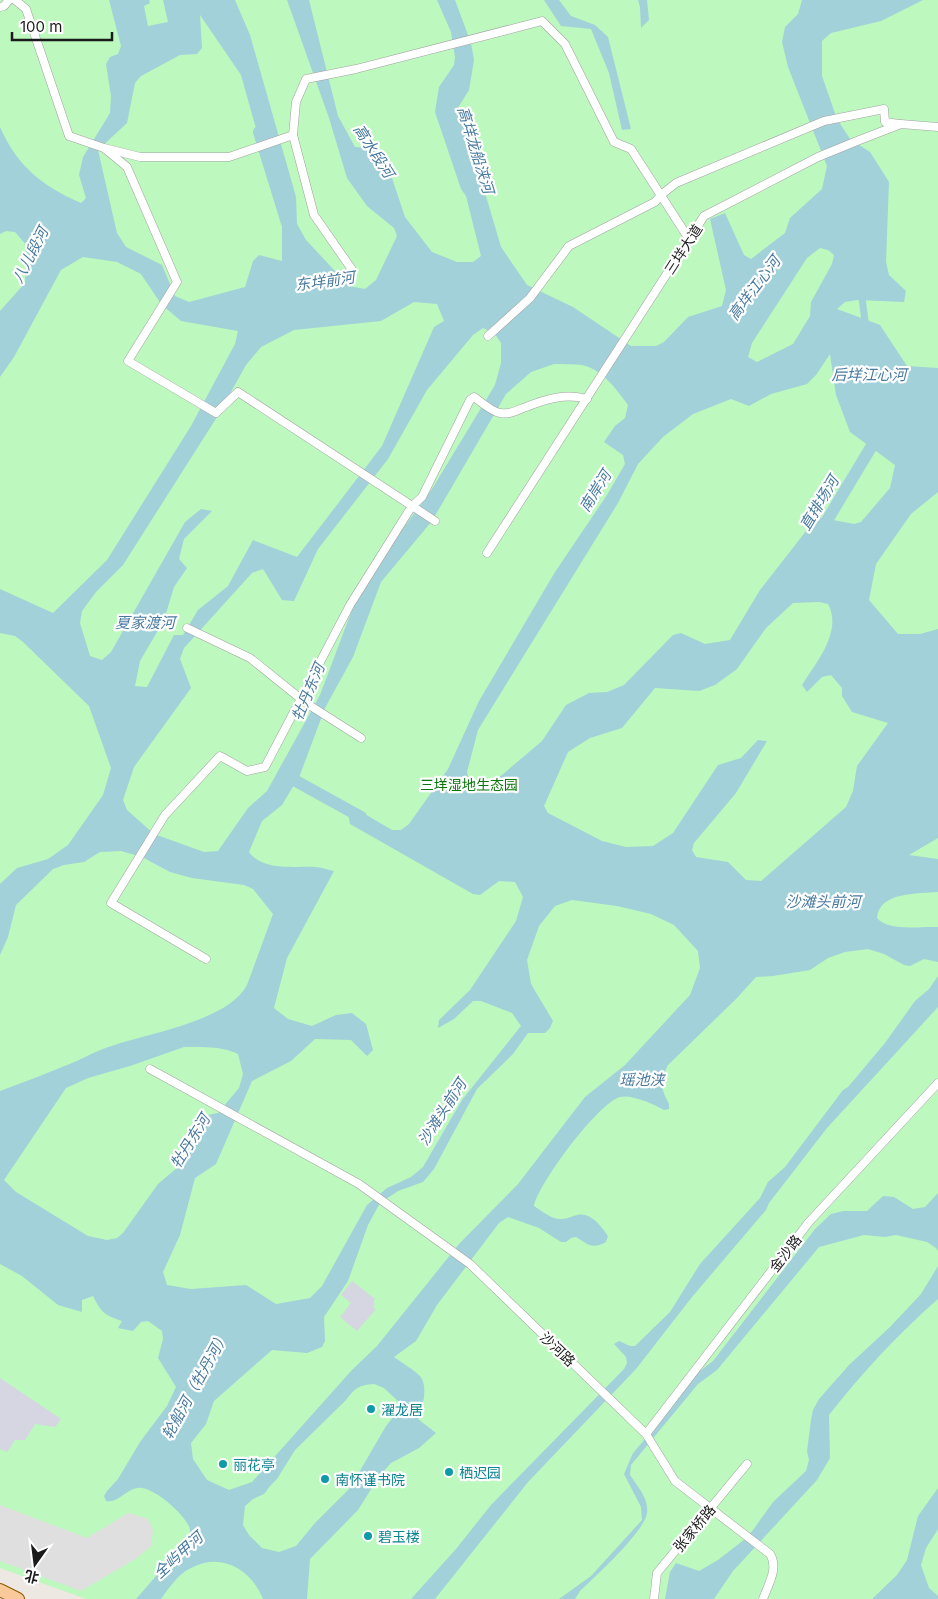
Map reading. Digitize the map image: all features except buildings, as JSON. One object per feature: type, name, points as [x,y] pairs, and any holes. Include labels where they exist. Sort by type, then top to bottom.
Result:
[{"type":"main road","points":[[0,1590],[18,1599]]},
{"type":"street","points":[[0,7],[4,6],[9,0]]},
{"type":"street","points":[[15,0],[26,9],[69,136],[104,148],[140,157],[229,157],[290,136]]},
{"type":"street","points":[[353,271],[314,214],[290,136],[296,102],[306,79],[348,71],[542,21],[565,44],[614,142],[631,149],[689,239]]},
{"type":"street","points":[[490,334],[529,299],[569,246],[655,202],[676,183],[824,121],[884,108],[885,122],[938,127]]},
{"type":"street","name":"三垟大道","points":[[586,398],[704,216],[818,156],[901,124]]},
{"type":"street","points":[[104,148],[127,167],[177,282],[128,361],[216,413],[238,392],[435,521]]},
{"type":"street","points":[[206,959],[111,903],[165,814],[220,756],[247,771],[265,767],[303,701],[350,606],[412,506],[422,497],[470,400],[474,397],[499,413],[512,413],[527,406],[562,396],[574,395],[586,398],[487,553]]},
{"type":"street","points":[[187,628],[250,658],[303,701],[361,738]]},
{"type":"street","name":"沙河路","points":[[150,1069],[359,1184],[470,1264],[646,1434],[675,1481],[710,1508]]},
{"type":"street","name":"金沙路","points":[[646,1434],[809,1222],[938,1083]]},
{"type":"street","name":"张家桥路","points":[[654,1599],[657,1573],[747,1464]]},
{"type":"street","points":[[710,1508],[770,1554],[774,1560],[774,1568],[764,1599]]},
{"type":"green space","name":"三垟湿地生态园","points":[[0,0],[938,0],[938,1599],[86,1599],[0,1568]]},
{"type":"shaded area","points":[[352,1281],[375,1299],[373,1307],[376,1309],[357,1331],[340,1317],[351,1303],[341,1295]]},
{"type":"shaded area","points":[[0,1378],[61,1419],[55,1427],[35,1424],[25,1440],[15,1440],[7,1452],[0,1449]]},
{"type":"shaded area","points":[[0,1505],[87,1538],[128,1513],[148,1519],[153,1530],[151,1546],[137,1558],[81,1591],[0,1561]]},
{"type":"water","points":[[109,0],[149,0],[150,3],[144,6],[148,26],[168,22],[163,0],[235,0],[250,35],[296,197],[297,224],[306,240],[349,286],[365,289],[376,280],[397,236],[394,228],[367,206],[347,178],[329,118],[287,0],[309,0],[338,116],[355,147],[373,148],[386,160],[405,217],[432,252],[457,262],[473,262],[481,256],[466,196],[461,189],[435,112],[439,87],[454,65],[455,57],[451,32],[437,0],[455,0],[471,43],[474,60],[469,90],[456,111],[468,135],[501,247],[527,285],[573,307],[631,346],[656,346],[664,342],[688,317],[722,306],[726,290],[710,219],[725,213],[744,255],[751,259],[785,233],[790,218],[822,189],[827,166],[788,67],[782,42],[785,27],[798,14],[802,0],[923,0],[881,21],[831,33],[822,41],[822,76],[837,119],[850,139],[870,152],[889,182],[886,262],[889,275],[906,291],[904,302],[857,300],[845,302],[837,309],[880,325],[907,366],[938,368],[938,492],[911,514],[876,564],[869,600],[898,634],[920,634],[938,629],[938,838],[909,855],[938,859],[938,892],[911,894],[892,898],[879,909],[877,918],[882,922],[897,927],[938,927],[938,962],[924,959],[910,966],[904,965],[884,954],[868,949],[845,952],[828,958],[810,970],[756,977],[668,1065],[662,1086],[669,1109],[664,1110],[642,1100],[625,1096],[610,1103],[598,1113],[557,1163],[538,1195],[534,1206],[547,1215],[558,1219],[577,1215],[591,1218],[599,1224],[608,1236],[606,1242],[593,1246],[576,1237],[566,1242],[561,1242],[539,1228],[508,1217],[499,1223],[437,1305],[416,1341],[394,1357],[417,1373],[423,1381],[424,1398],[418,1419],[436,1433],[419,1448],[391,1463],[380,1475],[358,1510],[310,1559],[307,1599],[263,1599],[258,1588],[243,1572],[234,1566],[213,1562],[202,1564],[186,1571],[174,1582],[161,1599],[136,1599],[190,1537],[190,1529],[182,1516],[168,1502],[151,1491],[137,1488],[110,1501],[106,1501],[104,1496],[118,1479],[140,1442],[167,1406],[176,1387],[158,1358],[163,1339],[162,1331],[148,1321],[141,1322],[133,1331],[118,1328],[122,1321],[104,1312],[98,1306],[93,1296],[82,1300],[82,1312],[58,1305],[22,1276],[0,1264],[0,1091],[63,1067],[103,1049],[182,1026],[221,1009],[237,998],[247,985],[273,914],[253,889],[244,885],[192,878],[170,872],[142,857],[121,851],[100,852],[84,862],[53,869],[16,905],[8,937],[0,955],[0,884],[17,868],[48,859],[68,845],[103,795],[111,768],[89,706],[23,642],[15,636],[0,633],[0,589],[53,613],[107,560],[191,426],[235,344],[238,331],[181,321],[161,304],[141,274],[117,262],[83,257],[61,270],[14,357],[0,377],[0,311],[25,283],[27,246],[15,232],[6,231],[0,234],[0,127],[14,153],[32,173],[54,189],[81,203],[86,198],[79,175],[83,157],[110,113],[111,96],[106,64],[110,57],[118,54],[121,46]],"holes":[[[200,15],[241,75],[255,125],[282,191],[282,261],[259,255],[253,261],[245,287],[189,302],[175,296],[162,265],[126,247],[117,233],[98,150],[127,123],[135,83],[141,76],[180,55],[197,54],[202,48]],[[820,248],[828,250],[834,255],[832,264],[811,302],[810,316],[793,344],[757,362],[748,357],[752,343],[807,258]],[[414,302],[437,304],[444,321],[434,327],[382,446],[297,557],[253,540],[228,586],[198,610],[183,635],[174,635],[147,687],[135,686],[140,661],[164,620],[174,587],[187,568],[179,559],[184,539],[212,511],[201,509],[185,522],[111,652],[102,660],[90,656],[80,623],[82,611],[96,592],[123,565],[217,417],[246,365],[261,347],[294,330],[381,321]],[[483,328],[494,333],[501,343],[501,363],[495,385],[432,489],[361,586],[320,695],[267,791],[248,808],[218,851],[204,852],[154,834],[127,810],[123,800],[134,767],[191,688],[180,659],[184,648],[252,573],[263,569],[282,600],[294,601],[318,549],[388,459],[427,390],[473,335]],[[830,354],[836,395],[850,432],[895,465],[890,488],[861,522],[854,524],[817,517],[760,590],[730,640],[705,644],[681,633],[673,635],[624,685],[607,692],[589,693],[566,705],[542,741],[489,786],[470,787],[467,772],[478,730],[618,503],[638,464],[663,437],[693,414],[731,399],[749,406],[771,394],[807,384],[816,375]],[[554,364],[582,365],[596,371],[608,381],[628,405],[625,418],[615,426],[604,442],[623,455],[625,464],[607,495],[555,572],[479,701],[448,769],[409,824],[401,830],[392,830],[346,803],[350,824],[473,894],[480,895],[499,881],[515,882],[523,897],[516,921],[470,990],[439,1020],[438,1028],[454,1019],[473,1001],[481,1001],[512,1013],[521,1026],[462,1100],[423,1167],[411,1177],[387,1188],[367,1205],[322,1286],[310,1298],[276,1304],[246,1285],[191,1289],[167,1285],[163,1272],[180,1235],[195,1178],[216,1164],[252,1081],[291,1061],[315,1039],[351,1040],[367,1056],[373,1050],[366,1024],[352,1013],[336,1015],[312,1026],[288,1019],[274,1008],[287,958],[334,871],[317,867],[270,865],[255,858],[249,852],[262,821],[282,805],[300,775],[325,708],[353,657],[381,582],[432,521],[506,394],[531,372]],[[819,602],[828,604],[832,614],[830,636],[820,657],[802,685],[807,692],[822,677],[831,675],[842,688],[842,696],[852,712],[888,723],[857,766],[853,791],[846,807],[761,881],[746,880],[728,862],[696,857],[692,850],[694,843],[736,793],[767,741],[758,740],[741,758],[718,765],[673,833],[653,846],[626,847],[602,841],[548,813],[544,806],[568,752],[590,738],[622,728],[655,688],[699,691],[715,685],[737,669],[766,628],[793,603]],[[572,900],[617,906],[651,914],[674,925],[698,951],[700,968],[690,995],[625,1065],[585,1097],[518,1184],[459,1244],[377,1346],[351,1371],[252,1482],[229,1490],[207,1480],[193,1459],[191,1443],[206,1424],[214,1401],[272,1350],[307,1353],[322,1347],[325,1341],[324,1317],[348,1281],[368,1225],[380,1203],[398,1191],[423,1182],[434,1169],[477,1089],[513,1054],[528,1033],[545,1033],[550,1028],[553,1021],[531,984],[527,960],[539,926],[555,906]],[[184,1047],[219,1048],[232,1051],[238,1054],[243,1074],[239,1088],[218,1113],[203,1116],[196,1120],[185,1161],[158,1184],[123,1233],[117,1238],[107,1240],[88,1236],[16,1192],[4,1180],[66,1088],[88,1078]],[[374,1384],[384,1388],[399,1402],[399,1410],[386,1426],[350,1488],[315,1523],[296,1546],[279,1552],[262,1548],[249,1535],[243,1525],[245,1506],[253,1499],[264,1494],[277,1479],[295,1450],[358,1388]]]},
{"type":"water","points":[[544,0],[559,0],[571,16],[595,25],[608,37],[631,129],[622,130],[609,73],[591,29],[561,26]]},
{"type":"water","points":[[638,0],[647,0],[649,20],[641,28],[640,7]]},
{"type":"water","points":[[938,976],[938,1007],[827,1128],[769,1203],[766,1210],[692,1297],[636,1369],[528,1482],[435,1599],[411,1599],[456,1549],[491,1505],[624,1369],[627,1363],[626,1357],[614,1344],[619,1341],[635,1346],[670,1312],[700,1264],[760,1198],[768,1182],[785,1167],[843,1090],[848,1087],[885,1043],[915,1001],[929,989]]},
{"type":"water","points":[[938,1193],[938,1251],[927,1242],[896,1235],[885,1237],[864,1235],[819,1247],[717,1370],[698,1384],[631,1465],[630,1475],[642,1492],[647,1508],[644,1521],[638,1531],[580,1591],[575,1599],[559,1599],[591,1576],[642,1520],[641,1507],[624,1474],[633,1453],[696,1374],[713,1361],[815,1229],[831,1214],[843,1211],[867,1211],[883,1196],[894,1197],[913,1209],[925,1207]]},
{"type":"water","points":[[938,1266],[938,1299],[880,1355],[829,1415],[830,1458],[817,1480],[733,1571],[714,1599],[665,1599],[670,1572],[676,1563],[699,1571],[718,1560],[745,1539],[773,1502],[806,1471],[809,1460],[807,1451],[811,1420],[813,1410],[819,1399],[849,1365],[890,1327],[921,1294]]},
{"type":"water","points":[[938,1488],[938,1529],[926,1548],[921,1565],[929,1588],[938,1596],[938,1599],[872,1599],[897,1575],[907,1560],[918,1516]]},
{"type":"waterway","name":"高水段河","points":[[259,132],[287,223]]},
{"type":"waterway","points":[[861,291],[866,328]]},
{"type":"waterway","name":"直排场河","points":[[820,532],[879,434]]},
{"type":"waterway","name":"沙滩头前河","points":[[285,775],[361,817]]},
{"type":"place","name":"濯龙居","points":[[371,1409]]},
{"type":"place","name":"丽花亭","points":[[223,1464]]},
{"type":"place","name":"栖迟园","points":[[449,1472]]},
{"type":"place","name":"南怀谨书院","points":[[325,1479]]},
{"type":"place","name":"碧玉楼","points":[[368,1536]]},
{"type":"water label","name":"高垟龙船浃河","points":[[476,150]]},
{"type":"water label","name":"八儿段河","points":[[30,255]]},
{"type":"water label","name":"东垟前河","points":[[325,281]]},
{"type":"water label","name":"高垟江心河","points":[[754,288]]},
{"type":"water label","name":"后垟江心河","points":[[869,374]]},
{"type":"water label","name":"南岸河","points":[[595,491]]},
{"type":"water label","name":"夏家渡河","points":[[145,622]]},
{"type":"water label","name":"牡丹东河","points":[[308,692]]},
{"type":"water label","name":"瑶池浃","points":[[642,1079]]},
{"type":"water label","name":"牡丹东河","points":[[190,1141]]},
{"type":"water label","name":"轮船河（牡丹河）","points":[[195,1385]]},
{"type":"water label","name":"全屿甲河","points":[[178,1555]]}]
